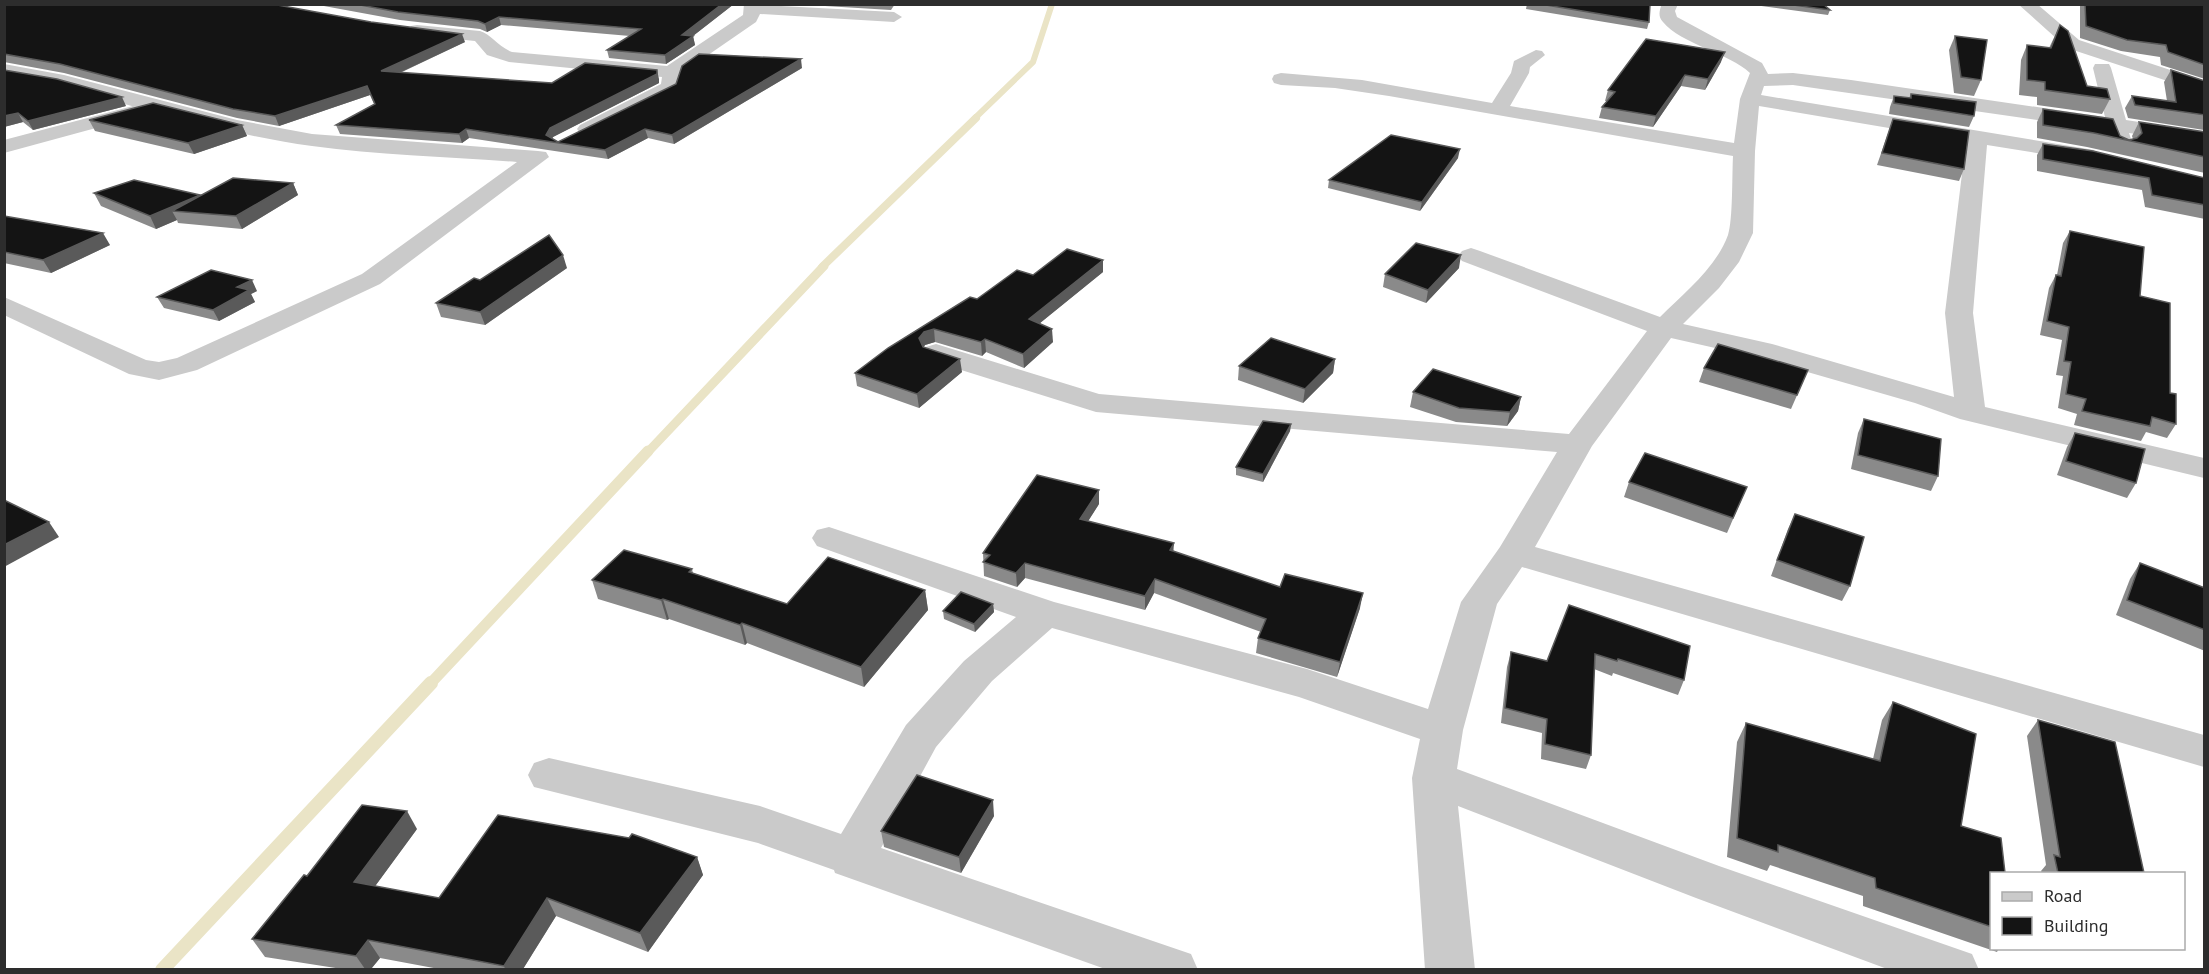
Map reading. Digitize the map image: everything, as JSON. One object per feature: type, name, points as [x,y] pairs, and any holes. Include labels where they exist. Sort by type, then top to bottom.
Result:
[{"type":"street","points":[[1450,969],[1434,778],[1442,730],[1479,602],[1514,553],[1577,444],[1664,328],[1710,282],[1730,257],[1741,232],[1744,151],[1759,73],[1755,67],[1691,34],[1669,19],[1666,11],[1670,4]]},
{"type":"street","points":[[2026,4],[2073,45],[2205,87]]},
{"type":"street","points":[[400,27],[480,36],[493,51],[509,57],[671,72],[750,18],[752,7],[894,17]]},
{"type":"street","points":[[1498,110],[1520,73],[1521,64],[1536,55]]},
{"type":"street","points":[[1754,90],[1977,137],[2127,157],[2116,125],[2102,68]]},
{"type":"street","points":[[4,69],[64,81],[272,134],[312,140],[538,157],[370,279],[187,364],[159,370],[139,368],[4,305]]},
{"type":"street","points":[[571,138],[669,87],[673,70]]},
{"type":"street","points":[[1281,79],[1312,79],[1376,88],[1744,151]]},
{"type":"street","points":[[1754,90],[1794,79],[2205,138]]},
{"type":"street","points":[[4,147],[156,106]]},
{"type":"street","points":[[1971,413],[1959,313],[1977,137]]},
{"type":"street","points":[[1471,256],[1664,328],[1762,350],[1926,397],[1971,413],[2205,468]]},
{"type":"street","points":[[936,353],[1096,403],[1577,444]]},
{"type":"street","points":[[829,538],[1046,613],[1307,684],[1442,730]]},
{"type":"street","points":[[1514,553],[2205,751]]},
{"type":"street","points":[[851,859],[921,736],[978,671],[1046,613]]},
{"type":"street","points":[[549,775],[760,825],[851,859],[1173,969]]},
{"type":"street","points":[[1434,778],[1713,884],[1954,969]]},
{"type":"building","points":[[4,4],[272,4],[371,22],[462,34],[381,71],[552,83],[585,63],[657,70],[657,74],[550,128],[546,135],[558,142],[676,84],[682,66],[699,54],[801,59],[672,135],[645,129],[605,150],[466,129],[459,134],[336,125],[375,104],[367,86],[275,116],[233,109],[60,64],[4,54]]},
{"type":"building","points":[[355,4],[722,4],[682,35],[693,36],[665,55],[607,50],[641,29],[499,17],[485,24],[478,21],[398,12]]},
{"type":"building","points":[[1540,4],[1650,4],[1649,22]]},
{"type":"building","points":[[1786,4],[1823,4],[1830,10]]},
{"type":"building","points":[[2085,4],[2205,4],[2205,65],[2168,52],[2166,45],[2127,40],[2086,26]]},
{"type":"building","points":[[2060,25],[2068,31],[2087,86],[2107,89],[2110,99],[2045,90],[2045,82],[2027,80],[2027,45],[2051,48]]},
{"type":"building","points":[[1955,36],[1987,40],[1981,80],[1961,77]]},
{"type":"building","points":[[1646,39],[1725,52],[1708,79],[1685,75],[1656,116],[1602,107],[1615,92],[1608,90]]},
{"type":"building","points":[[4,70],[57,79],[122,97],[28,121],[18,113],[4,116]]},
{"type":"building","points":[[2171,70],[2205,81],[2205,115],[2135,105],[2132,96],[2176,102]]},
{"type":"building","points":[[1911,94],[1976,102],[1974,116],[1894,103],[1894,96],[1911,98]]},
{"type":"building","points":[[153,103],[242,125],[188,143],[89,120]]},
{"type":"building","points":[[2043,109],[2113,119],[2120,136],[2129,140],[2137,138],[2142,133],[2139,122],[2205,132],[2205,157],[2094,133],[2043,125]]},
{"type":"building","points":[[1893,119],[1969,131],[1964,169],[1882,153]]},
{"type":"building","points":[[1391,135],[1460,149],[1422,202],[1329,180]]},
{"type":"building","points":[[2043,144],[2093,151],[2205,178],[2205,205],[2152,195],[2149,178],[2043,159]]},
{"type":"building","points":[[233,178],[293,183],[236,216],[172,211]]},
{"type":"building","points":[[134,180],[200,195],[150,216],[94,193]]},
{"type":"building","points":[[4,216],[103,233],[43,260],[4,252]]},
{"type":"building","points":[[2070,231],[2144,247],[2140,296],[2170,303],[2170,393],[2176,394],[2176,424],[2152,417],[2150,426],[2082,411],[2086,399],[2066,394],[2071,362],[2064,361],[2069,327],[2047,321],[2056,275],[2061,276]]},
{"type":"building","points":[[549,235],[563,255],[480,312],[436,303],[474,278],[480,280]]},
{"type":"building","points":[[1416,243],[1461,255],[1428,290],[1385,274]]},
{"type":"building","points":[[1067,249],[1103,260],[1029,319],[1052,329],[1023,354],[985,339],[981,342],[934,329],[924,332],[919,338],[923,347],[960,359],[917,394],[855,373],[888,348],[970,297],[977,299],[1017,270],[1033,275]]},
{"type":"building","points":[[211,270],[252,280],[237,287],[249,290],[213,310],[157,297]]},
{"type":"building","points":[[1271,338],[1335,359],[1305,389],[1239,366]]},
{"type":"building","points":[[1718,344],[1808,370],[1797,395],[1704,368]]},
{"type":"building","points":[[1433,369],[1521,397],[1510,412],[1459,408],[1413,392]]},
{"type":"building","points":[[1864,419],[1941,439],[1938,476],[1858,455]]},
{"type":"building","points":[[1263,421],[1291,424],[1263,474],[1236,467]]},
{"type":"building","points":[[2075,433],[2145,449],[2136,483],[2066,461]]},
{"type":"building","points":[[1645,453],[1747,487],[1733,518],[1629,482]]},
{"type":"building","points":[[1037,475],[1099,490],[1080,519],[1174,543],[1170,550],[1280,587],[1285,574],[1363,593],[1340,662],[1258,638],[1266,619],[1155,579],[1145,596],[1025,563],[1016,573],[983,562],[990,555],[983,553]]},
{"type":"building","points":[[4,500],[49,522],[4,545]]},
{"type":"building","points":[[1795,514],[1864,537],[1850,586],[1777,560]]},
{"type":"building","points":[[624,550],[692,569],[689,572],[787,604],[828,557],[925,590],[861,667],[742,623],[740,625],[663,599],[592,580]]},
{"type":"building","points":[[2140,563],[2205,588],[2205,630],[2127,600]]},
{"type":"building","points":[[961,592],[993,604],[974,624],[943,611]]},
{"type":"building","points":[[1569,605],[1690,646],[1684,680],[1595,654],[1591,755],[1545,744],[1547,719],[1505,708],[1511,652],[1547,661]]},
{"type":"building","points":[[1893,702],[1976,734],[1961,826],[2001,838],[2005,872],[1990,872],[1990,926],[1876,888],[1875,878],[1778,845],[1778,852],[1737,838],[1746,723],[1880,761]]},
{"type":"building","points":[[2038,720],[2115,742],[2144,872],[2058,872],[2054,855],[2060,857]]},
{"type":"building","points":[[917,775],[993,800],[959,857],[881,831]]},
{"type":"building","points":[[362,805],[407,811],[354,882],[439,898],[498,815],[629,838],[632,834],[697,857],[640,933],[547,898],[504,966],[368,940],[356,956],[252,939],[304,875],[307,876]]},
{"type":"waterway","points":[[974,119],[1033,62],[1052,4]]},
{"type":"waterway","points":[[822,267],[976,118]]},
{"type":"waterway","points":[[647,453],[824,266]]},
{"type":"waterway","points":[[430,684],[648,451]]},
{"type":"waterway","points":[[162,970],[431,683]]}]
